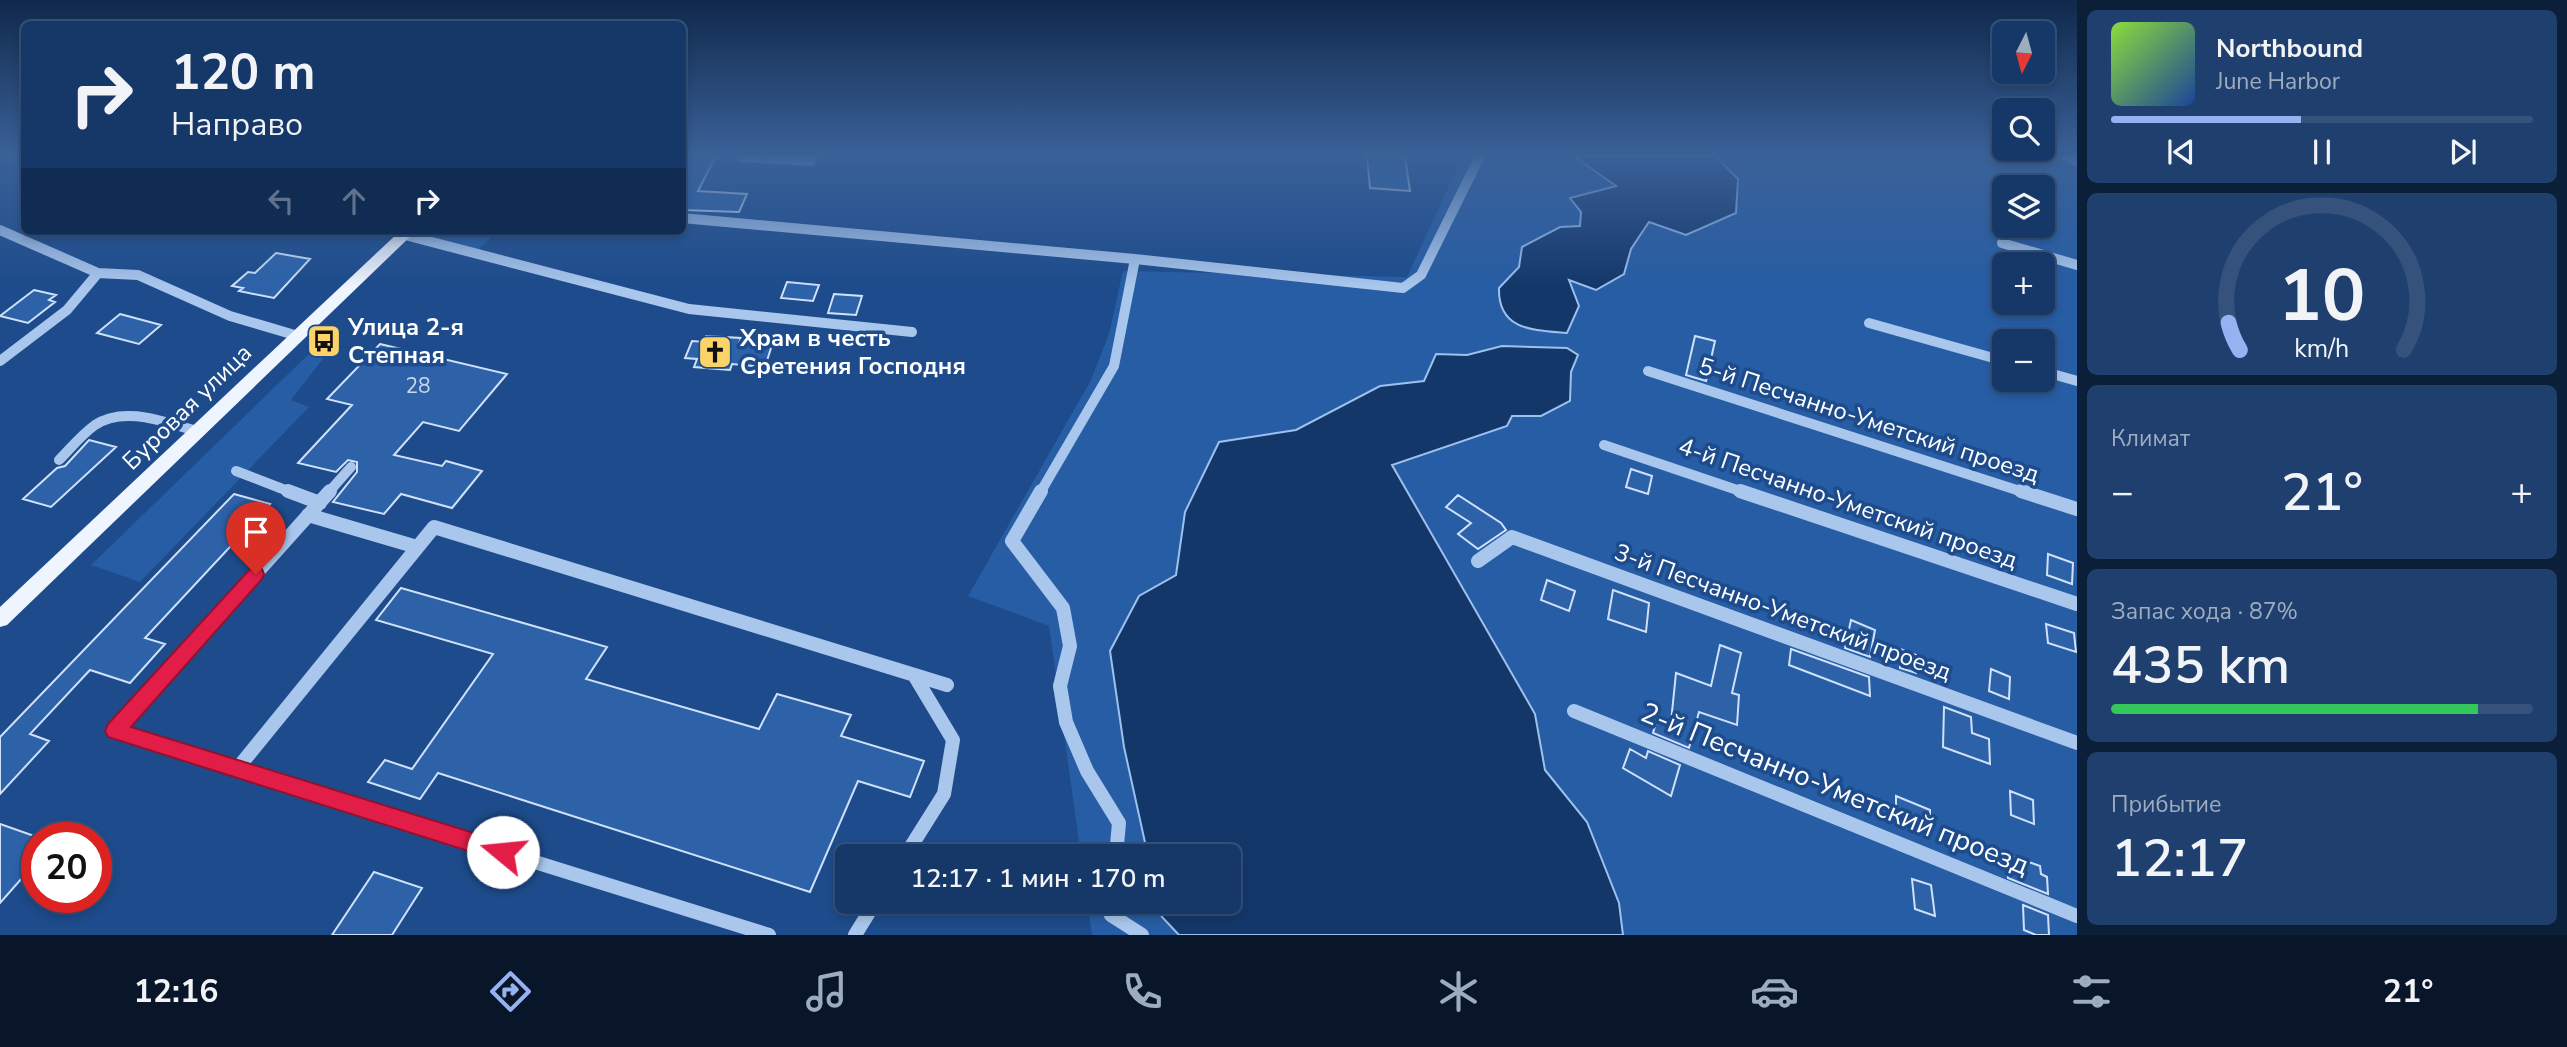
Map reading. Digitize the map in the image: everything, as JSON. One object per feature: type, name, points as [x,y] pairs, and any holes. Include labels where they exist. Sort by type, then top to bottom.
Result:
[{"type":"main road","name":"Буровая улица","points":[[0,619],[405,235]]},
{"type":"street","points":[[686,218],[1135,259],[1403,288],[1422,275],[1459,200]]},
{"type":"street","points":[[0,230],[98,273],[138,275],[230,316],[298,336]]},
{"type":"street","points":[[414,235],[689,309],[912,332]]},
{"type":"street","points":[[2002,243],[2077,265]]},
{"type":"street","points":[[1117,844],[1119,823],[1087,771],[1066,722],[1060,686],[1070,646],[1063,608],[1012,541],[1114,366],[1135,259]]},
{"type":"street","points":[[0,361],[81,297],[98,273]]},
{"type":"street","points":[[1869,323],[1992,358]]},
{"type":"street","name":"5-й Песчанно-Уметский проезд","points":[[1648,371],[2077,509]]},
{"type":"street","points":[[2055,375],[2077,381]]},
{"type":"street","points":[[59,460],[99,423],[117,417],[142,417],[197,431]]},
{"type":"street","name":"4-й Песчанно-Уметский проезд","points":[[1604,445],[2077,604]]},
{"type":"street","points":[[351,467],[115,731],[769,935]]},
{"type":"street","points":[[236,471],[320,503]]},
{"type":"street","points":[[309,515],[417,547]]},
{"type":"street","points":[[237,769],[434,527],[947,685]]},
{"type":"street","name":"3-й Песчанно-Уметский проезд","points":[[1478,561],[1512,537],[2077,743]]},
{"type":"street","name":"2-й Песчанно-Уметский проезд","points":[[1574,711],[2077,916]]},
{"type":"street","points":[[1111,914],[1142,935]]},
{"type":"lane","points":[[913,844],[944,794],[953,740],[914,674]]},
{"type":"lane","points":[[855,935],[868,914]]},
{"type":"shaded area","points":[[1443,200],[1571,200],[1581,212],[1580,226],[1560,227],[1522,247],[1519,267],[1510,274],[1556,281],[1593,270],[1616,257],[1636,241],[1649,222],[1695,200],[1992,200],[1992,238],[2055,238],[2055,200],[2077,200],[2077,935],[1623,935],[1619,903],[1587,822],[1545,770],[1535,714],[1392,465],[1507,426],[1512,416],[1541,416],[1578,355],[1502,346],[1467,355],[1436,354],[1424,381],[1380,386],[1296,430],[1219,442],[1185,512],[1176,575],[1139,596],[1110,651],[1124,747],[1145,844],[1079,844],[1049,626],[968,596],[1091,380],[1109,334],[1123,271],[1407,277]]},
{"type":"shaded area","points":[[1571,200],[1737,200],[1736,213],[1686,235],[1649,222],[1631,249],[1624,274],[1596,290],[1569,280],[1579,306],[1567,333],[1530,329],[1511,320],[1500,302],[1499,288],[1519,267],[1522,247],[1560,227],[1580,226],[1581,212]]},
{"type":"shaded area","points":[[429,235],[494,235],[478,250]]},
{"type":"shaded area","points":[[1502,346],[1567,348],[1578,355],[1571,372],[1570,401],[1541,416],[1512,416],[1507,426],[1392,465],[1535,714],[1545,770],[1587,822],[1619,903],[1623,935],[1179,935],[1161,914],[1241,914],[1241,844],[1145,844],[1124,747],[1110,651],[1139,596],[1176,575],[1185,512],[1219,442],[1296,430],[1380,386],[1424,381],[1436,354],[1467,355]]},
{"type":"shaded area","points":[[314,349],[326,355],[291,400],[309,407],[140,582],[91,565]]},
{"type":"shaded area","points":[[1089,914],[1161,914],[1179,935],[1092,935]]},
{"type":"building","points":[[686,200],[744,200],[739,212],[686,210]]},
{"type":"building","points":[[276,253],[310,259],[274,298],[239,291],[243,288],[232,286],[248,272],[255,273]]},
{"type":"building","points":[[787,282],[819,285],[813,301],[781,298]]},
{"type":"building","points":[[34,290],[56,295],[49,300],[55,302],[28,323],[0,316]]},
{"type":"building","points":[[834,294],[862,296],[856,315],[828,313]]},
{"type":"building","points":[[120,314],[161,325],[139,344],[97,333]]},
{"type":"building","points":[[706,336],[741,338],[739,343],[772,345],[765,367],[732,364],[730,370],[694,367],[697,359],[685,358],[692,341],[704,342]]},
{"type":"building","points":[[1695,336],[1715,341],[1706,381],[1686,375]]},
{"type":"building","points":[[380,344],[507,374],[459,431],[423,422],[394,455],[442,466],[446,461],[482,471],[452,508],[401,494],[384,514],[333,502],[357,472],[357,462],[348,460],[336,472],[298,463],[352,405],[327,399]]},
{"type":"building","points":[[89,440],[116,447],[51,507],[23,499],[57,468],[65,466]]},
{"type":"building","points":[[1631,469],[1652,476],[1648,494],[1626,487]]},
{"type":"building","points":[[234,494],[270,504],[145,638],[165,644],[130,683],[90,670],[30,734],[49,741],[0,794],[0,737]]},
{"type":"building","points":[[1458,495],[1501,523],[1506,530],[1478,549],[1458,534],[1471,523],[1446,507]]},
{"type":"building","points":[[2048,554],[2073,563],[2072,584],[2047,575]]},
{"type":"building","points":[[1547,580],[1575,591],[1569,611],[1541,600]]},
{"type":"building","points":[[401,588],[607,647],[586,679],[759,729],[777,694],[851,715],[841,736],[924,761],[910,797],[858,781],[810,892],[438,773],[420,799],[368,782],[385,760],[412,769],[493,654],[376,620]]},
{"type":"building","points":[[1613,590],[1649,603],[1646,632],[1608,619]]},
{"type":"building","points":[[1851,620],[1875,630],[1870,657],[1845,648]]},
{"type":"building","points":[[2046,624],[2074,633],[2076,652],[2048,643]]},
{"type":"building","points":[[1720,645],[1741,653],[1732,693],[1739,695],[1737,725],[1699,712],[1689,748],[1653,733],[1658,716],[1671,722],[1676,673],[1711,686]]},
{"type":"building","points":[[1791,649],[1869,677],[1870,696],[1789,665]]},
{"type":"building","points":[[1900,649],[1916,655],[1916,673],[1900,668]]},
{"type":"building","points":[[1991,669],[2010,677],[2009,699],[1989,691]]},
{"type":"building","points":[[1944,707],[1971,717],[1972,733],[1989,739],[1990,764],[1943,747]]},
{"type":"building","points":[[1630,749],[1646,758],[1648,751],[1680,765],[1671,796],[1623,768]]},
{"type":"building","points":[[2010,791],[2033,800],[2034,824],[2011,815]]},
{"type":"building","points":[[1896,796],[1930,810],[1930,829],[1896,816]]},
{"type":"building","points":[[0,824],[21,831],[21,879],[0,903]]},
{"type":"building","points":[[2006,854],[2040,866],[2041,874],[2047,877],[2048,894],[2008,878]]},
{"type":"building","points":[[374,872],[422,888],[392,935],[332,935]]},
{"type":"building","points":[[1912,879],[1931,885],[1935,916],[1915,909]]},
{"type":"building","points":[[2023,905],[2048,915],[2049,935],[2036,935],[2024,930]]},
{"type":"place","name":"Улица 2-я Степная","points":[[324,341]]},
{"type":"place","name":"Храм в честь Сретения Господня","points":[[715,352]]},
{"type":"route","points":[[256,574],[115,731],[503,852]]}]
